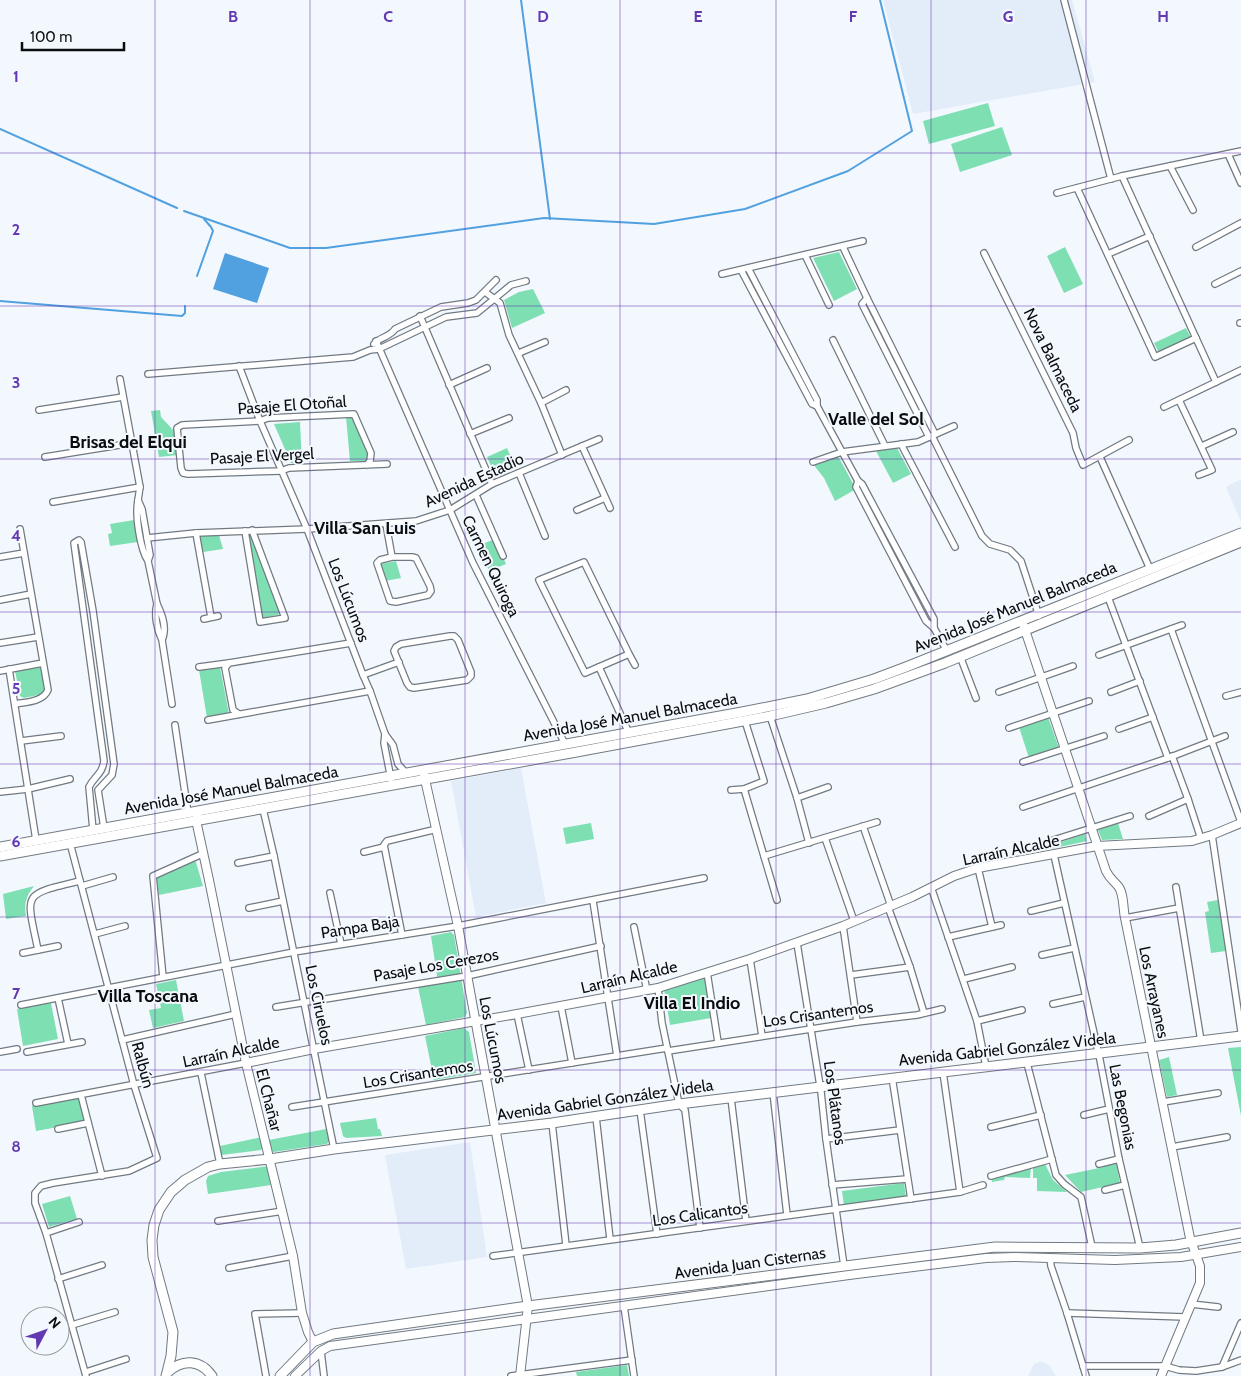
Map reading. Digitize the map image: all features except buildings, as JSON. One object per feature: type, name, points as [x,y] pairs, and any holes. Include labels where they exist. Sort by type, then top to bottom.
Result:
[{"type":"main road","name":"Avenida José Manuel Balmaceda","points":[[1040,619],[1150,569],[1241,533]]},
{"type":"main road","name":"Avenida José Manuel Balmaceda","points":[[0,856],[392,786],[424,775],[565,744],[807,699],[874,679],[947,651],[1108,597],[1241,542]]},
{"type":"main road","name":"Avenida José Manuel Balmaceda","points":[[0,847],[406,773],[424,775],[770,716],[845,698],[908,677],[960,656],[1023,625]]},
{"type":"main road","name":"Avenida Gabriel González Videla","points":[[166,1374],[171,1356],[172,1332],[153,1257],[152,1240],[154,1225],[162,1204],[178,1186],[200,1170],[220,1164],[496,1131],[772,1092],[1241,1036]]},
{"type":"main road","name":"Avenida Juan Cisternas","points":[[280,1376],[313,1342],[332,1334],[528,1306],[995,1247],[1140,1248],[1176,1245],[1241,1233]]},
{"type":"main road","points":[[166,1374],[177,1364],[190,1362],[202,1366],[212,1376]]},
{"type":"street","points":[[1064,0],[1111,179]]},
{"type":"street","points":[[1057,193],[1122,176],[1241,151]]},
{"type":"street","points":[[1228,154],[1241,183]]},
{"type":"street","points":[[1170,166],[1193,210]]},
{"type":"street","points":[[1122,176],[1216,382]]},
{"type":"street","points":[[1076,188],[1155,357],[1196,338]]},
{"type":"street","points":[[1196,246],[1241,223]]},
{"type":"street","points":[[1108,254],[1150,236]]},
{"type":"street","points":[[722,274],[863,241]]},
{"type":"street","points":[[843,247],[867,298],[862,304],[896,364],[982,536],[990,544],[1010,550],[1021,561],[1040,619]]},
{"type":"street","name":"Nova Balmaceda","points":[[984,253],[1073,434],[1076,448],[1084,465],[1129,440]]},
{"type":"street","points":[[805,255],[829,305]]},
{"type":"street","points":[[748,268],[812,404],[817,406],[858,481],[862,484],[934,619],[934,628]]},
{"type":"street","points":[[741,270],[769,315]]},
{"type":"street","points":[[1215,284],[1241,271]]},
{"type":"street","points":[[370,350],[376,341],[392,334],[395,329],[420,316],[441,307],[476,300],[496,280]]},
{"type":"street","points":[[148,374],[353,357],[370,350],[380,349],[446,317],[477,314],[511,285],[526,281]]},
{"type":"street","points":[[485,292],[500,303],[507,331],[519,353],[562,455]]},
{"type":"street","points":[[420,316],[492,484]]},
{"type":"street","points":[[833,340],[885,446]]},
{"type":"street","name":"Carmen Quiroga","points":[[376,341],[473,563],[565,744]]},
{"type":"street","points":[[519,353],[544,342]]},
{"type":"street","name":"Los Lúcumos","points":[[239,366],[260,421],[307,529],[385,734],[393,745],[398,764],[406,773]]},
{"type":"street","points":[[449,385],[487,368]]},
{"type":"street","points":[[1164,407],[1241,370]]},
{"type":"street","points":[[120,379],[140,487],[136,509],[143,554],[148,561],[157,604],[161,612],[165,634],[162,640],[172,704]]},
{"type":"street","points":[[541,403],[566,390]]},
{"type":"street","points":[[39,410],[123,397]]},
{"type":"street","points":[[1179,400],[1212,470],[1199,475]]},
{"type":"street","name":"Pasaje El Otoñal","points":[[177,428],[182,425],[260,421],[268,418],[354,414],[371,453],[370,461],[367,465]]},
{"type":"street","points":[[470,434],[509,418]]},
{"type":"street","points":[[813,462],[842,452],[918,442],[954,426]]},
{"type":"street","name":"Pasaje El Vergel","points":[[177,428],[181,468],[188,474],[281,471],[289,468],[386,464]]},
{"type":"street","points":[[1202,446],[1233,432]]},
{"type":"street","name":"Avenida Estadio","points":[[147,538],[196,533],[307,529],[416,521],[450,510],[492,484],[599,439]]},
{"type":"street","points":[[45,457],[132,442]]},
{"type":"street","points":[[901,444],[955,547]]},
{"type":"street","points":[[582,446],[610,508]]},
{"type":"street","points":[[1100,457],[1150,569]]},
{"type":"street","points":[[519,473],[545,536]]},
{"type":"street","points":[[858,481],[856,486],[901,574],[926,621],[934,628],[947,651]]},
{"type":"street","points":[[53,502],[140,487]]},
{"type":"street","points":[[476,495],[503,556]]},
{"type":"street","points":[[577,510],[605,498]]},
{"type":"street","points":[[138,500],[142,509],[150,555],[148,561]]},
{"type":"street","points":[[386,524],[392,557]]},
{"type":"street","points":[[878,530],[884,527]]},
{"type":"street","points":[[15,704],[37,700],[46,695],[48,690],[20,530]]},
{"type":"street","points":[[248,530],[286,618],[260,622],[248,530]]},
{"type":"street","points":[[196,533],[215,616],[204,619]]},
{"type":"street","points":[[93,830],[88,793],[92,782],[103,769],[74,543],[79,540],[82,542],[93,611],[114,770],[112,775],[98,790],[104,828]]},
{"type":"street","points":[[0,557],[24,553]]},
{"type":"street","points":[[412,556],[416,558],[430,586],[431,591],[428,595],[396,602],[390,601],[377,563],[380,560],[392,557],[412,556]]},
{"type":"street","points":[[629,654],[585,673],[539,580],[584,562],[635,665]]},
{"type":"street","points":[[901,574],[907,570]]},
{"type":"street","points":[[0,600],[31,594]]},
{"type":"street","points":[[1108,597],[1153,717],[1188,799],[1201,839]]},
{"type":"street","points":[[83,611],[93,611]]},
{"type":"street","name":"Los Arrayanes","points":[[1023,625],[1079,789],[1090,828],[1110,880],[1121,891],[1191,1242],[1200,1266],[1200,1283],[1161,1376]]},
{"type":"street","points":[[1099,655],[1182,625]]},
{"type":"street","points":[[1171,629],[1241,823]]},
{"type":"street","points":[[454,636],[458,640],[472,672],[467,680],[414,688],[410,687],[407,683],[399,662],[394,652],[396,647],[401,644],[454,636]]},
{"type":"street","points":[[0,643],[38,637]]},
{"type":"street","points":[[198,667],[351,643]]},
{"type":"street","points":[[960,656],[976,698]]},
{"type":"street","points":[[363,675],[399,662]]},
{"type":"street","points":[[0,671],[43,663]]},
{"type":"street","points":[[229,663],[225,668],[233,710],[239,714]]},
{"type":"street","points":[[999,692],[1073,666]]},
{"type":"street","points":[[599,668],[628,731]]},
{"type":"street","points":[[9,669],[36,840]]},
{"type":"street","points":[[91,670],[101,669]]},
{"type":"street","points":[[1112,692],[1140,681]]},
{"type":"street","points":[[208,720],[370,691]]},
{"type":"street","points":[[1226,696],[1241,692]]},
{"type":"street","points":[[1009,728],[1088,700]]},
{"type":"street","points":[[770,716],[797,798],[809,843]]},
{"type":"street","points":[[1119,728],[1153,717]]},
{"type":"street","points":[[732,790],[744,789],[764,781],[745,721]]},
{"type":"street","points":[[175,725],[188,813]]},
{"type":"street","name":"Los Lúcumos","points":[[385,734],[384,743],[392,786]]},
{"type":"street","points":[[21,741],[61,736]]},
{"type":"street","points":[[100,736],[110,736]]},
{"type":"street","points":[[1023,762],[1104,736]]},
{"type":"street","points":[[1023,807],[1079,789],[1225,736]]},
{"type":"street","name":"Los Lúcumos","points":[[424,775],[458,926],[528,1306],[517,1376]]},
{"type":"street","points":[[0,792],[28,789],[70,779]]},
{"type":"street","points":[[797,798],[828,787]]},
{"type":"street","points":[[744,789],[777,900]]},
{"type":"street","points":[[1149,816],[1188,799]]},
{"type":"street","points":[[196,820],[198,814],[206,809]]},
{"type":"street","name":"Los Ciruelos","points":[[263,809],[334,1149]]},
{"type":"street","points":[[1047,842],[1130,816]]},
{"type":"street","name":"El Chañar","points":[[196,820],[246,1063],[293,1256],[302,1313],[313,1342]]},
{"type":"street","points":[[764,856],[877,822]]},
{"type":"street","name":"Larraín Alcalde","points":[[36,1103],[314,1049],[647,991],[750,959],[843,926],[978,868],[1097,846],[1192,841],[1241,823]]},
{"type":"street","points":[[863,826],[924,1013]]},
{"type":"street","points":[[402,935],[384,847],[387,841],[437,829]]},
{"type":"street","points":[[1212,835],[1241,1031]]},
{"type":"street","points":[[825,838],[854,921]]},
{"type":"street","name":"Ralbún","points":[[46,1234],[35,1203],[34,1193],[41,1186],[129,1171],[157,1158],[134,1085],[70,843]]},
{"type":"street","points":[[364,852],[384,847]]},
{"type":"street","points":[[163,977],[153,876],[202,854]]},
{"type":"street","name":"Las Begonias","points":[[1054,855],[1140,1248]]},
{"type":"street","points":[[238,863],[274,856]]},
{"type":"street","points":[[978,868],[992,927]]},
{"type":"street","points":[[38,950],[30,909],[34,895],[42,890],[113,878]]},
{"type":"street","name":"Pampa Baja","points":[[21,1005],[294,952],[458,926],[593,901],[704,878]]},
{"type":"street","points":[[931,887],[977,1021],[986,1067]]},
{"type":"street","points":[[1176,887],[1201,1042]]},
{"type":"street","points":[[330,893],[341,944]]},
{"type":"street","points":[[249,908],[283,901]]},
{"type":"street","points":[[593,901],[617,1056]]},
{"type":"street","points":[[1031,911],[1064,903]]},
{"type":"street","points":[[1125,918],[1179,908]]},
{"type":"street","points":[[948,937],[1001,925]]},
{"type":"street","points":[[95,934],[125,926]]},
{"type":"street","points":[[843,926],[857,1022]]},
{"type":"street","points":[[634,927],[647,991]]},
{"type":"street","name":"Los Plátanos","points":[[797,943],[820,1087],[844,1266]]},
{"type":"street","points":[[23,952],[58,946]]},
{"type":"street","name":"Pasaje Los Cerezos","points":[[276,1007],[467,976],[601,946]]},
{"type":"street","points":[[1042,955],[1074,948]]},
{"type":"street","points":[[750,959],[762,1036]]},
{"type":"street","points":[[851,975],[910,967]]},
{"type":"street","points":[[964,980],[1012,968]]},
{"type":"street","points":[[707,972],[718,1042]]},
{"type":"street","points":[[658,988],[679,1104],[685,1110],[700,1228]]},
{"type":"street","points":[[1053,1004],[1085,997]]},
{"type":"street","points":[[58,998],[68,1044]]},
{"type":"street","points":[[562,1006],[572,1063]]},
{"type":"street","name":"Los Crisantemos","points":[[292,1107],[617,1056],[942,1009]]},
{"type":"street","points":[[977,1021],[1022,1010]]},
{"type":"street","points":[[122,1040],[236,1014]]},
{"type":"street","points":[[517,1014],[529,1070]]},
{"type":"street","points":[[28,1052],[82,1042]]},
{"type":"street","points":[[0,1052],[17,1049]]},
{"type":"street","points":[[1026,1062],[1056,1175],[1081,1197],[1092,1247]]},
{"type":"street","points":[[200,1072],[220,1164]]},
{"type":"street","points":[[943,1072],[960,1192]]},
{"type":"street","points":[[892,1077],[911,1199]]},
{"type":"street","points":[[772,1092],[788,1215]]},
{"type":"street","points":[[1163,1102],[1218,1093]]},
{"type":"street","points":[[81,1095],[102,1176]]},
{"type":"street","points":[[731,1098],[746,1221]]},
{"type":"street","points":[[1084,1115],[1109,1109]]},
{"type":"street","points":[[640,1110],[656,1234]]},
{"type":"street","points":[[992,1127],[1041,1115]]},
{"type":"street","points":[[596,1117],[610,1239]]},
{"type":"street","points":[[58,1129],[88,1123]]},
{"type":"street","points":[[552,1123],[566,1245]]},
{"type":"street","points":[[826,1139],[900,1130]]},
{"type":"street","points":[[1172,1147],[1228,1137]]},
{"type":"street","points":[[991,1176],[1052,1159]]},
{"type":"street","points":[[1100,1164],[1119,1159]]},
{"type":"street","points":[[832,1185],[907,1179]]},
{"type":"street","name":"Los Calicantos","points":[[493,1256],[960,1192],[983,1185]]},
{"type":"street","points":[[1104,1190],[1125,1185]]},
{"type":"street","points":[[218,1221],[282,1211]]},
{"type":"street","points":[[79,1222],[46,1234],[86,1374],[126,1359]]},
{"type":"street","name":"Avenida Juan Cisternas","points":[[295,1376],[321,1351],[330,1346],[848,1275],[986,1258],[1115,1260],[1181,1257],[1241,1247]]},
{"type":"street","points":[[229,1268],[293,1256]]},
{"type":"street","points":[[1050,1258],[1086,1376]]},
{"type":"street","points":[[58,1278],[102,1265]]},
{"type":"street","points":[[1191,1304],[1218,1307]]},
{"type":"street","points":[[624,1306],[634,1376]]},
{"type":"street","points":[[72,1325],[115,1312]]},
{"type":"street","points":[[266,1376],[255,1314],[302,1313]]},
{"type":"street","points":[[1067,1313],[1185,1317]]},
{"type":"street","points":[[1222,1367],[1241,1322]]},
{"type":"street","points":[[321,1351],[324,1376]]},
{"type":"street","points":[[517,1376],[632,1360]]},
{"type":"street","points":[[1083,1366],[1165,1366],[1179,1370],[1196,1371],[1222,1367],[1241,1360]]},
{"type":"street","points":[[572,1368],[573,1376]]},
{"type":"shaded area","points":[[883,0],[1072,0],[1095,82],[913,114]]},
{"type":"shaded area","points":[[1241,479],[1241,522],[1226,487]]},
{"type":"shaded area","points":[[521,768],[546,903],[476,917],[451,781]]},
{"type":"shaded area","points":[[470,1142],[487,1257],[406,1269],[385,1155]]},
{"type":"shaded area","points":[[1041,1361],[1050,1366],[1056,1376],[1028,1376],[1034,1364]]},
{"type":"green space","points":[[988,103],[995,126],[929,144],[923,121]]},
{"type":"green space","points":[[1002,127],[1012,155],[960,172],[951,144]]},
{"type":"green space","points":[[1065,247],[1083,284],[1064,293],[1047,256]]},
{"type":"green space","points":[[839,252],[857,289],[834,301],[813,258]]},
{"type":"green space","points":[[533,289],[545,313],[512,328],[504,300],[519,292]]},
{"type":"green space","points":[[1186,328],[1191,338],[1159,353],[1154,343]]},
{"type":"green space","points":[[160,410],[161,417],[175,432],[178,455],[159,457],[151,411]]},
{"type":"green space","points":[[346,417],[352,417],[369,454],[366,461],[350,461]]},
{"type":"green space","points":[[300,422],[302,463],[291,463],[274,424]]},
{"type":"green space","points":[[507,448],[515,466],[495,475],[487,457]]},
{"type":"green space","points":[[897,448],[911,474],[893,483],[875,449]]},
{"type":"green space","points":[[838,456],[856,489],[835,501],[824,478],[813,464]]},
{"type":"green space","points":[[134,520],[138,542],[110,546],[108,534],[112,533],[110,524]]},
{"type":"green space","points":[[219,535],[223,549],[203,552],[199,536]]},
{"type":"green space","points":[[251,537],[281,614],[262,618],[248,538]]},
{"type":"green space","points":[[495,539],[506,564],[489,571],[477,546]]},
{"type":"green space","points":[[396,561],[401,578],[385,581],[380,564]]},
{"type":"green space","points":[[38,666],[41,668],[45,690],[43,694],[24,698],[20,696],[15,671],[19,668]]},
{"type":"green space","points":[[220,667],[229,714],[207,718],[199,670]]},
{"type":"green space","points":[[1048,717],[1059,748],[1029,758],[1019,727]]},
{"type":"green space","points":[[591,823],[594,839],[566,844],[563,828]]},
{"type":"green space","points":[[1118,823],[1123,839],[1102,840],[1098,830]]},
{"type":"green space","points":[[1085,834],[1087,841],[1046,850],[1046,847]]},
{"type":"green space","points":[[195,859],[203,886],[159,895],[156,877]]},
{"type":"green space","points":[[34,886],[26,900],[26,916],[6,919],[3,894]]},
{"type":"green space","points":[[1218,900],[1226,951],[1211,953],[1205,912],[1209,911],[1207,902]]},
{"type":"green space","points":[[451,932],[454,935],[467,1013],[465,1017],[426,1025],[418,987],[438,982],[431,936]]},
{"type":"green space","points":[[705,977],[711,1018],[670,1025],[664,989]]},
{"type":"green space","points":[[176,980],[184,1021],[153,1028],[149,1010],[161,1008],[156,984]]},
{"type":"green space","points":[[51,1003],[58,1039],[23,1046],[17,1009]]},
{"type":"green space","points":[[464,1028],[469,1032],[476,1073],[434,1080],[425,1036]]},
{"type":"green space","points":[[1241,1047],[1241,1116],[1228,1048]]},
{"type":"green space","points":[[1169,1057],[1177,1095],[1167,1097],[1159,1060]]},
{"type":"green space","points":[[80,1098],[86,1122],[36,1131],[32,1106]]},
{"type":"green space","points":[[376,1118],[378,1129],[380,1129],[382,1136],[346,1138],[343,1136],[340,1123]]},
{"type":"green space","points":[[326,1129],[329,1141],[327,1144],[274,1152],[270,1150],[269,1140]]},
{"type":"green space","points":[[262,1137],[263,1148],[261,1150],[221,1155],[220,1146]]},
{"type":"green space","points":[[1116,1162],[1120,1183],[1081,1192],[1065,1175],[1104,1167],[1104,1165]]},
{"type":"green space","points":[[1045,1164],[1053,1180],[1067,1192],[1037,1191],[1037,1178],[1033,1178],[1033,1167]]},
{"type":"green space","points":[[269,1166],[271,1185],[208,1194],[206,1181],[208,1176],[221,1172]]},
{"type":"green space","points":[[1031,1167],[1030,1178],[1005,1177],[1004,1180],[992,1182],[991,1177]]},
{"type":"green space","points":[[904,1183],[906,1197],[844,1206],[842,1191]]},
{"type":"green space","points":[[70,1196],[77,1219],[49,1227],[42,1204]]},
{"type":"green space","points":[[627,1365],[629,1376],[577,1376],[576,1372]]},
{"type":"water","points":[[225,253],[269,268],[257,303],[213,289]]},
{"type":"waterway","points":[[521,0],[550,219]]},
{"type":"waterway","points":[[184,211],[290,248],[326,248],[544,218],[654,224],[745,209],[848,171],[912,131],[880,0]]},
{"type":"waterway","points":[[0,129],[177,208]]},
{"type":"waterway","points":[[197,276],[213,231],[204,219]]},
{"type":"waterway","points":[[0,301],[182,316],[185,313],[185,306]]},
{"type":"district","name":"Valle del Sol","points":[[876,419]]},
{"type":"district","name":"Brisas del Elqui","points":[[128,442]]},
{"type":"district","name":"Villa San Luis","points":[[365,528]]},
{"type":"district","name":"Villa Toscana","points":[[148,996]]},
{"type":"district","name":"Villa El Indio","points":[[692,1003]]}]
